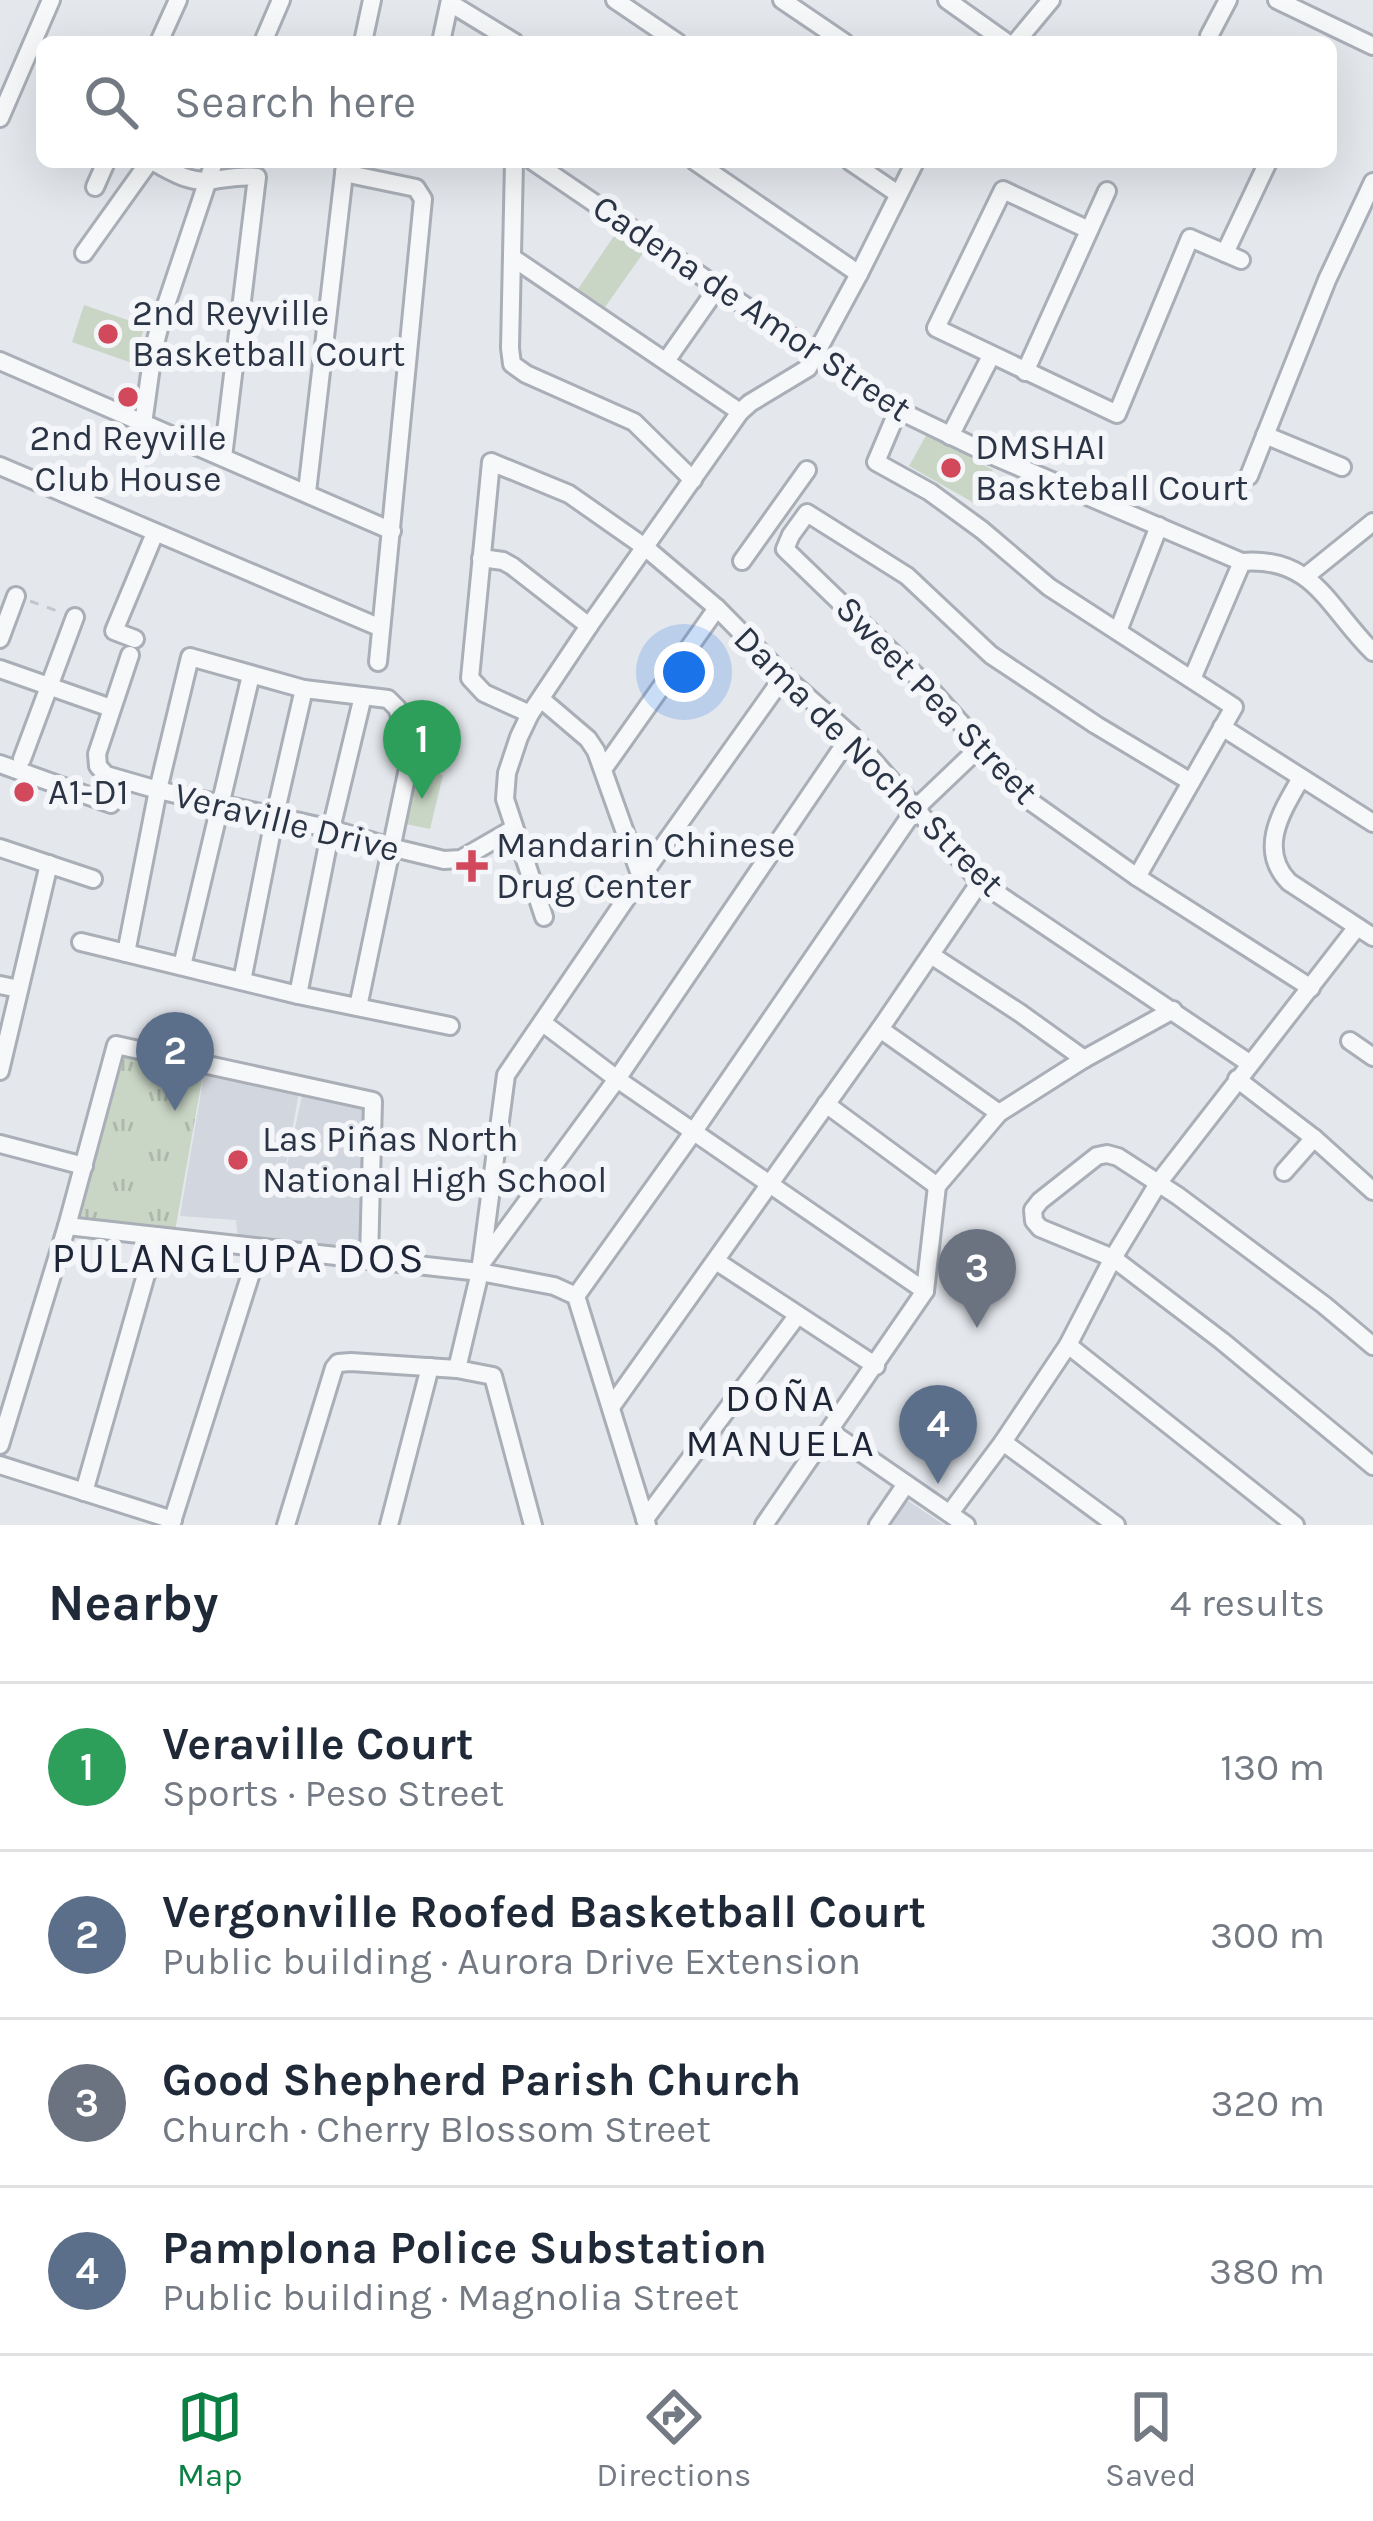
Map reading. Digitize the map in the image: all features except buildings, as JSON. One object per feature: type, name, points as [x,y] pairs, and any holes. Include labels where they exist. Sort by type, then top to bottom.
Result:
[{"type":"street","points":[[0,118],[51,0]]},
{"type":"street","points":[[162,36],[178,0]]},
{"type":"street","points":[[266,36],[281,0]]},
{"type":"street","points":[[364,36],[372,0]]},
{"type":"street","points":[[616,0],[668,36]]},
{"type":"street","points":[[782,0],[835,36]]},
{"type":"street","points":[[947,0],[998,36]]},
{"type":"street","points":[[1021,36],[1051,0]]},
{"type":"street","points":[[1209,36],[1228,0]]},
{"type":"street","points":[[1277,0],[1329,34]]},
{"type":"street","points":[[442,36],[450,1],[505,36]]},
{"type":"street","points":[[1337,36],[1373,46]]},
{"type":"street","points":[[95,187],[103,168]]},
{"type":"street","points":[[84,253],[148,168]]},
{"type":"street","points":[[164,168],[206,181],[257,177],[223,457]]},
{"type":"street","points":[[143,424],[161,320],[211,168]]},
{"type":"street","points":[[307,492],[344,168]]},
{"type":"street","points":[[347,168],[416,188],[423,199],[378,662]]},
{"type":"street","points":[[514,168],[512,364],[634,422],[692,479]]},
{"type":"street","name":"Cadena de Amor Street","points":[[543,168],[898,410],[1242,562],[1270,561],[1306,576]]},
{"type":"street","points":[[705,168],[859,274]]},
{"type":"street","points":[[860,168],[898,194]]},
{"type":"street","points":[[544,917],[513,830],[504,787],[519,737],[590,626],[740,412],[808,368],[912,168]]},
{"type":"street","points":[[1089,230],[1003,190],[936,328],[1117,414],[1190,238],[1233,257],[1266,168]]},
{"type":"street","points":[[1249,476],[1327,280],[1373,182]]},
{"type":"street","points":[[1025,371],[1107,191]]},
{"type":"street","points":[[513,258],[740,412]]},
{"type":"street","points":[[666,362],[718,286]]},
{"type":"street","points":[[950,436],[991,356]]},
{"type":"street","points":[[0,361],[392,531]]},
{"type":"street","points":[[898,410],[876,462],[930,492],[1049,586],[1234,706],[1137,877]]},
{"type":"street","points":[[1265,435],[1342,467]]},
{"type":"street","name":"Dama de Noche Street","points":[[481,558],[491,462],[569,494],[646,548],[717,608],[851,735],[980,882],[1249,1063]]},
{"type":"street","points":[[0,466],[381,628]]},
{"type":"street","points":[[742,561],[807,470]]},
{"type":"street","points":[[773,518],[791,535],[807,513],[907,576],[991,655],[1191,782]]},
{"type":"street","points":[[1370,643],[1306,576],[1373,522]]},
{"type":"street","points":[[1118,631],[1159,526]]},
{"type":"street","points":[[0,669],[111,708],[132,647],[114,631],[155,533]]},
{"type":"street","name":"Sweet Pea Street","points":[[791,535],[785,549],[904,662],[1030,801],[1137,877],[1310,988]]},
{"type":"street","points":[[590,626],[512,566],[481,558],[470,678],[484,694],[536,707],[588,740],[604,768],[641,878]]},
{"type":"street","points":[[1192,679],[1242,562]]},
{"type":"street","points":[[0,640],[16,596]]},
{"type":"street","points":[[604,768],[717,608]]},
{"type":"street","points":[[22,759],[75,617]]},
{"type":"street","points":[[126,953],[190,657],[304,689],[388,699],[411,745],[358,1007]]},
{"type":"street","points":[[182,966],[251,675]]},
{"type":"street","points":[[457,1369],[481,1268],[506,1075],[784,676]]},
{"type":"street","points":[[242,981],[304,689]]},
{"type":"street","points":[[298,995],[363,696]]},
{"type":"street","name":"Veraville Drive","points":[[111,708],[97,754],[98,766],[106,775],[444,860],[461,859],[513,830]]},
{"type":"street","points":[[1222,727],[1373,823]]},
{"type":"street","points":[[481,1268],[617,1079],[851,735]]},
{"type":"street","points":[[576,1296],[915,809],[981,746]]},
{"type":"street","points":[[0,764],[111,804]]},
{"type":"street","points":[[1301,778],[1273,840],[1278,871],[1373,937]]},
{"type":"street","points":[[0,848],[93,879]]},
{"type":"street","points":[[0,1071],[49,864]]},
{"type":"street","points":[[610,1406],[980,882]]},
{"type":"street","points":[[950,1513],[1068,1345],[1159,1182],[1357,927]]},
{"type":"street","points":[[81,942],[450,1026]]},
{"type":"street","points":[[931,955],[1084,1059]]},
{"type":"street","points":[[0,985],[19,989]]},
{"type":"street","points":[[764,1525],[925,1292],[937,1186],[999,1113],[1172,1010]]},
{"type":"street","points":[[543,1023],[925,1292]]},
{"type":"street","points":[[880,1029],[999,1113]]},
{"type":"street","points":[[1350,1041],[1373,1057]]},
{"type":"street","points":[[0,1445],[68,1226],[116,1045],[373,1101],[369,1260]]},
{"type":"street","points":[[1237,1079],[1373,1191]]},
{"type":"street","points":[[826,1104],[937,1186]]},
{"type":"street","points":[[1284,1172],[1314,1138]]},
{"type":"street","points":[[0,1144],[84,1166]]},
{"type":"street","points":[[1373,1346],[1159,1182],[1118,1157],[1107,1154],[1088,1162],[1033,1210],[1040,1228],[1113,1258],[1373,1466]]},
{"type":"street","points":[[68,1226],[481,1268],[576,1296],[646,1522]]},
{"type":"street","points":[[84,1492],[157,1236]]},
{"type":"street","points":[[0,1465],[172,1522],[259,1248]]},
{"type":"street","points":[[716,1261],[876,1366]]},
{"type":"street","points":[[646,1522],[797,1316]]},
{"type":"street","points":[[1068,1345],[1295,1525]]},
{"type":"street","points":[[286,1525],[338,1363],[457,1369],[488,1374],[496,1380],[533,1525]]},
{"type":"street","points":[[389,1525],[430,1367]]},
{"type":"street","points":[[0,1379],[20,1386]]},
{"type":"street","points":[[831,1432],[966,1525]]},
{"type":"street","points":[[1003,1442],[1115,1525]]},
{"type":"street","points":[[878,1525],[906,1484]]},
{"type":"path","points":[[16,596],[75,617]]},
{"type":"shaded area","points":[[204,1075],[299,1092],[281,1193],[302,1096],[365,1107],[366,1249],[238,1239],[236,1220],[180,1216]]},
{"type":"shaded area","points":[[901,1496],[944,1525],[881,1525]]},
{"type":"green space","points":[[616,233],[644,252],[605,307],[578,289]]},
{"type":"green space","name":"2nd Reyville Basketball Court","points":[[84,305],[145,326],[132,363],[72,342]]},
{"type":"green space","name":"DMSHAI Baskteball Court","points":[[927,434],[993,470],[974,503],[909,466]]},
{"type":"green space","points":[[414,768],[443,775],[430,829],[401,823]]},
{"type":"green space","points":[[118,1055],[203,1074],[175,1231],[81,1217]]},
{"type":"place","name":"2nd Reyville Basketball Court","points":[[108,334]]},
{"type":"place","name":"2nd Reyville Club House","points":[[128,397]]},
{"type":"place","name":"DMSHAI Baskteball Court","points":[[951,468]]},
{"type":"place","name":"A1-D1","points":[[24,792]]},
{"type":"place","name":"Veraville Court","points":[[422,799]]},
{"type":"place","name":"Mandarin Chinese Drug Center","points":[[472,866]]},
{"type":"place","name":"Vergonville Roofed Basketball Court","points":[[175,1111]]},
{"type":"place","name":"Las Piñas North National High School","points":[[238,1160]]},
{"type":"place","name":"Good Shepherd Parish Church","points":[[977,1328]]},
{"type":"place","name":"Pamplona Police Substation","points":[[938,1484]]},
{"type":"district","name":"PULANGLUPA DOS","points":[[239,1258]]},
{"type":"district","name":"DOÑA MANUELA","points":[[781,1420]]}]
